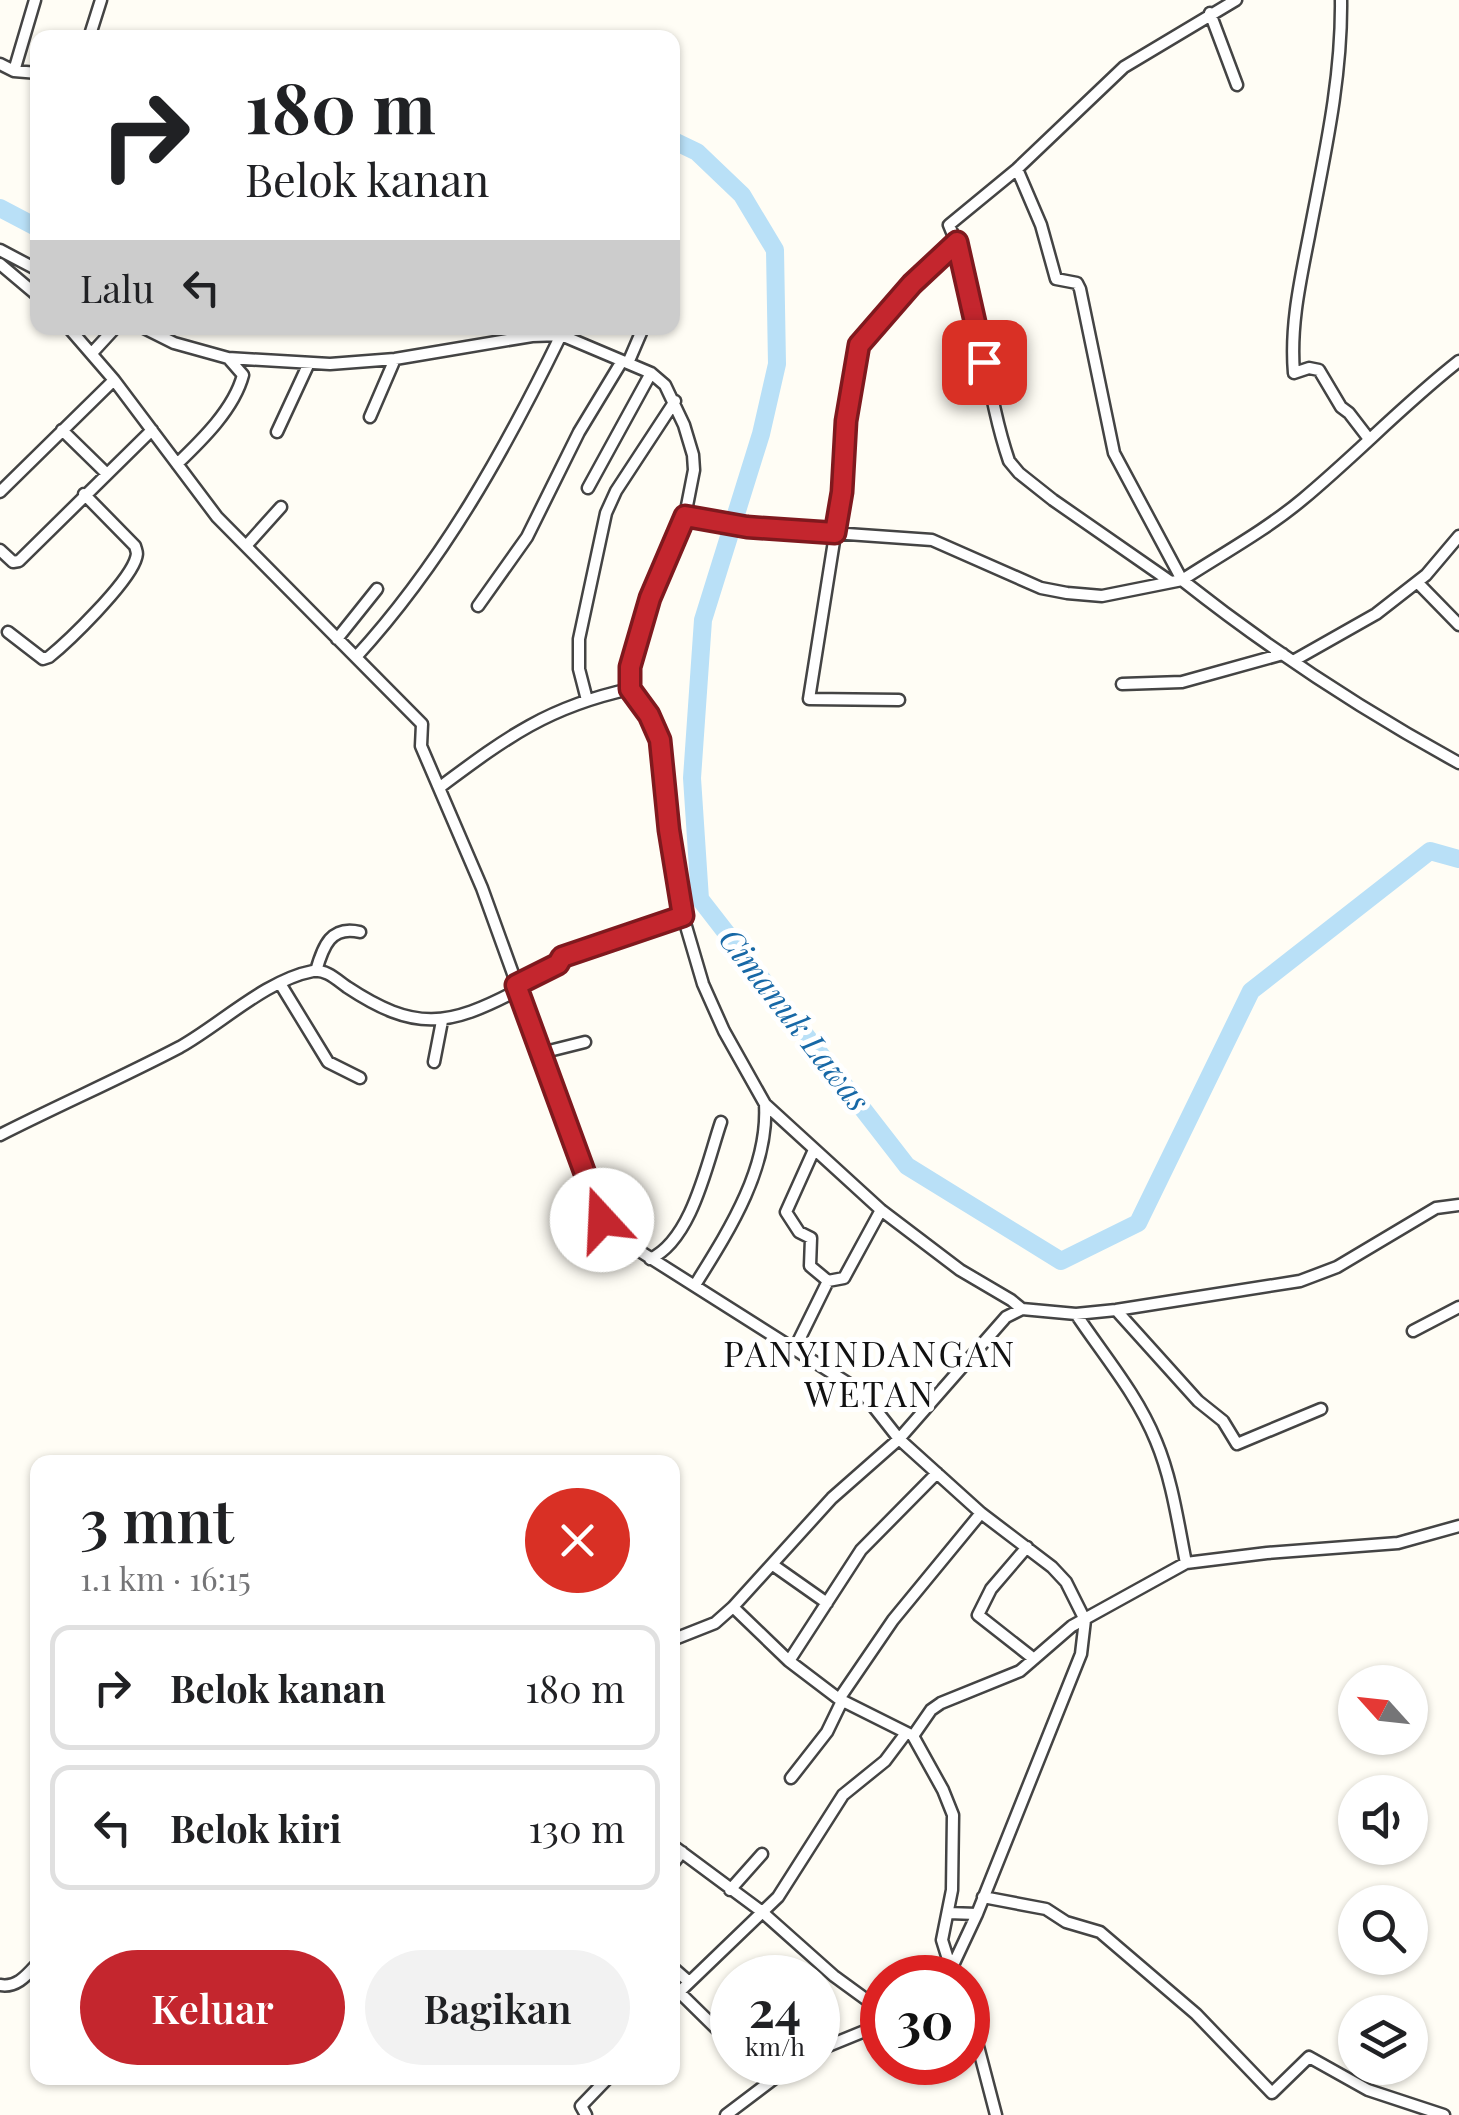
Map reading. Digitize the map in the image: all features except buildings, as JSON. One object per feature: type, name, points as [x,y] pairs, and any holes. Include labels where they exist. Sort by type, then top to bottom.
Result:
[{"type":"street","points":[[14,71],[35,0]]},
{"type":"street","points":[[92,30],[101,0]]},
{"type":"street","points":[[1236,0],[1124,68],[1017,169],[950,225],[1009,461],[1019,474],[1053,500],[1288,658],[1459,762]]},
{"type":"street","points":[[1341,0],[1339,75],[1292,342],[1294,373],[1309,368],[1319,370],[1341,408],[1349,412],[1369,440]]},
{"type":"street","points":[[1210,13],[1237,85]]},
{"type":"street","points":[[0,64],[30,72]]},
{"type":"street","points":[[1017,169],[1041,225],[1056,279],[1077,283],[1080,288],[1118,464],[1176,581]]},
{"type":"street","points":[[899,700],[809,699],[842,492],[846,421],[859,345],[912,284],[957,242]]},
{"type":"street","points":[[0,250],[30,266]]},
{"type":"street","points":[[0,264],[30,289]]},
{"type":"street","points":[[75,335],[92,353],[106,388],[177,464],[217,517],[422,724],[420,742],[482,888],[599,1216],[616,1234],[650,1258],[862,1392],[899,1438],[936,1473],[1066,1582],[1091,1618],[1082,1654],[960,1955]]},
{"type":"street","points":[[92,353],[109,335]]},
{"type":"street","points":[[158,335],[228,358],[310,363],[395,359],[550,335]]},
{"type":"street","points":[[356,656],[406,599],[444,545],[566,335]]},
{"type":"street","points":[[569,335],[651,373],[665,385],[675,401],[693,455],[685,516],[636,638],[630,689],[649,715],[660,740],[683,916],[703,984],[724,1032],[764,1104],[813,1152],[960,1270],[1022,1310]]},
{"type":"street","points":[[478,606],[512,562],[579,432],[639,335]]},
{"type":"street","points":[[177,464],[238,390],[244,375],[228,358]]},
{"type":"street","points":[[370,417],[395,359]]},
{"type":"street","points":[[685,516],[747,527],[932,540],[1042,588],[1102,596],[1176,581],[1300,502],[1407,402],[1459,360]]},
{"type":"street","points":[[277,432],[310,363]]},
{"type":"street","points":[[588,488],[651,373]]},
{"type":"street","points":[[0,492],[106,388]]},
{"type":"street","points":[[587,700],[579,669],[578,639],[606,512],[616,490],[675,401]]},
{"type":"street","points":[[62,430],[106,473]]},
{"type":"street","points":[[0,550],[12,562],[19,561],[148,433]]},
{"type":"street","points":[[8,632],[43,659],[96,611],[134,565],[135,546],[84,494]]},
{"type":"street","points":[[246,546],[281,507]]},
{"type":"street","points":[[1122,684],[1182,682],[1288,658],[1376,614],[1418,583],[1459,536]]},
{"type":"street","points":[[1418,583],[1459,625]]},
{"type":"street","points":[[337,638],[377,589]]},
{"type":"street","points":[[440,788],[511,734],[587,700],[630,689]]},
{"type":"street","points":[[0,1135],[182,1046],[281,985],[316,971],[330,975],[379,1007],[442,1021],[477,1012],[558,964],[562,957],[683,916]]},
{"type":"street","points":[[316,971],[332,935],[347,930],[360,932]]},
{"type":"street","points":[[281,985],[326,1059],[360,1078]]},
{"type":"street","points":[[434,1062],[442,1021]]},
{"type":"street","points":[[541,1053],[584,1042]]},
{"type":"street","points":[[695,1285],[721,1242],[761,1153],[766,1128],[764,1104]]},
{"type":"street","points":[[650,1258],[666,1251],[684,1225],[721,1122]]},
{"type":"street","points":[[813,1152],[786,1212],[799,1232],[812,1238],[810,1266],[828,1281]]},
{"type":"street","points":[[680,1637],[715,1623],[733,1607],[832,1498],[899,1438],[1006,1317],[1022,1310],[1076,1314],[1116,1310],[1315,1278],[1364,1252],[1411,1220],[1436,1208],[1459,1205]]},
{"type":"street","points":[[828,1281],[844,1278],[882,1210]]},
{"type":"street","points":[[796,1348],[828,1281]]},
{"type":"street","points":[[1413,1331],[1459,1306]]},
{"type":"street","points":[[1116,1310],[1198,1401],[1224,1420],[1236,1444],[1321,1409]]},
{"type":"street","points":[[1076,1314],[1125,1382],[1155,1437],[1173,1496],[1186,1564]]},
{"type":"street","points":[[789,1660],[861,1550],[936,1473]]},
{"type":"street","points":[[792,1778],[828,1732],[840,1700],[893,1620],[981,1513]]},
{"type":"street","points":[[680,1990],[793,1876],[843,1795],[885,1761],[931,1710],[952,1696],[1011,1676],[1060,1635],[1186,1564],[1405,1542],[1459,1526]]},
{"type":"street","points":[[1027,1547],[991,1589],[978,1615],[1034,1659]]},
{"type":"street","points":[[772,1566],[827,1603]]},
{"type":"street","points":[[733,1607],[789,1660],[840,1700],[910,1735],[944,1790],[953,1816],[952,1890],[942,1940],[946,1955]]},
{"type":"street","points":[[680,1851],[761,1912],[860,1995]]},
{"type":"street","points":[[730,1890],[762,1854]]},
{"type":"street","points":[[983,1897],[1046,1909],[1066,1922],[1100,1932],[1196,2014],[1272,2093],[1308,2057],[1368,2090],[1444,2115]]},
{"type":"street","points":[[948,1913],[977,1914]]},
{"type":"street","points":[[0,1985],[20,1981],[30,1971]]},
{"type":"street","points":[[680,1974],[688,1981]]},
{"type":"street","points":[[680,1998],[710,2025]]},
{"type":"street","points":[[586,2115],[582,2106],[602,2085]]},
{"type":"street","points":[[726,2115],[763,2085]]},
{"type":"street","points":[[988,2085],[996,2115]]},
{"type":"waterway","name":"Cimanuk Lawas","points":[[680,144],[697,152],[742,195],[775,250],[777,364],[761,434],[703,620],[692,778],[700,899],[907,1166],[1061,1261],[1138,1223],[1251,991],[1430,851],[1459,859]]},
{"type":"waterway","name":"Cimanuk Lawas","points":[[0,208],[30,224]]},
{"type":"district","name":"PANYINDANGAN WETAN","points":[[870,1375]]},
{"type":"route","points":[[602,1220],[516,985],[558,964],[562,957],[683,916],[660,740],[649,715],[630,689],[630,667],[650,598],[685,516],[747,527],[835,533],[846,421],[859,345],[912,284],[957,242],[984,362]]}]
